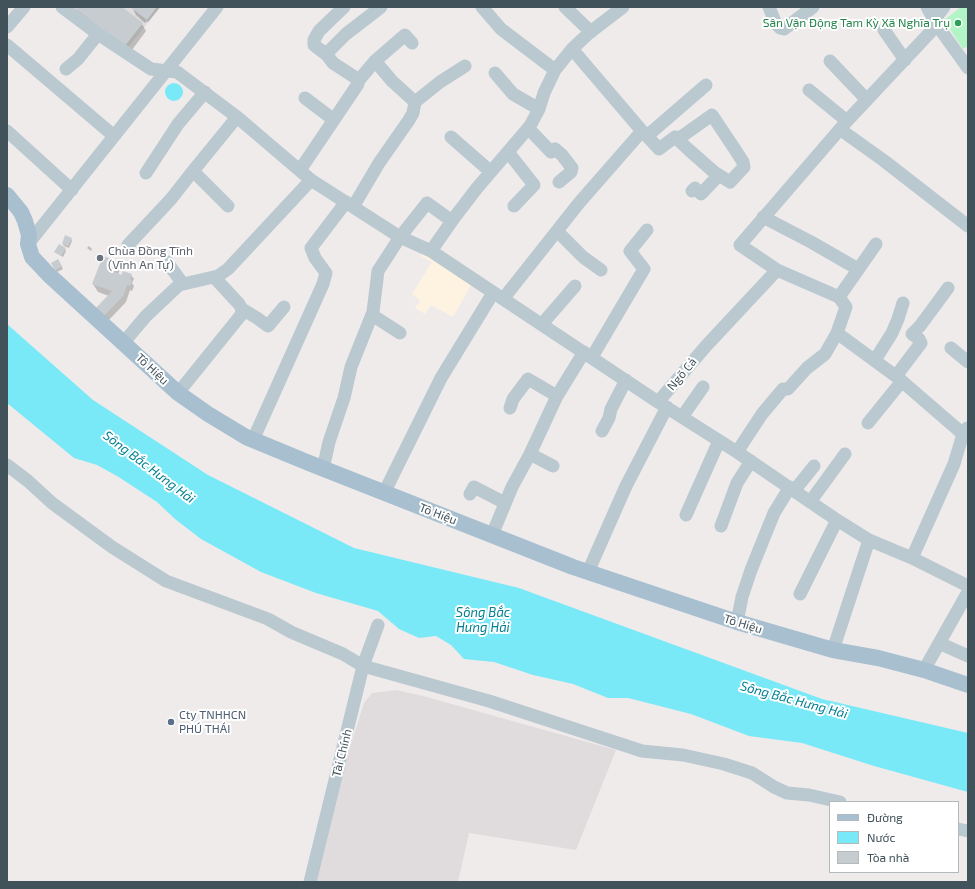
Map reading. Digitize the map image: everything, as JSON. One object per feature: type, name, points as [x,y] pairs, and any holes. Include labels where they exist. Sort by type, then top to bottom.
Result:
[{"type":"main road","name":"Tô Hiệu","points":[[7,195],[21,212],[29,235],[28,244],[32,257],[49,275],[178,393],[208,414],[253,440],[323,469],[588,572],[737,622],[833,650],[878,658],[924,670],[968,684]]},
{"type":"street","points":[[7,27],[24,7]]},
{"type":"street","points":[[62,7],[98,34],[151,70],[177,72],[238,117],[311,180],[400,237],[431,251],[682,417],[772,474],[837,520],[869,540],[912,558],[968,586]]},
{"type":"street","points":[[28,244],[217,7]]},
{"type":"street","points":[[344,7],[319,31],[314,40],[314,45],[327,55],[333,63],[359,80]]},
{"type":"street","points":[[327,55],[329,51],[346,34],[381,7]]},
{"type":"street","points":[[482,7],[501,29],[556,70]]},
{"type":"street","points":[[565,7],[591,32]]},
{"type":"street","points":[[431,251],[452,221],[528,128],[539,109],[544,93],[556,70],[572,49],[623,7]]},
{"type":"street","points":[[769,7],[776,24],[780,28],[784,29],[813,7]]},
{"type":"street","points":[[927,7],[968,68]]},
{"type":"street","points":[[737,452],[762,414],[783,389],[788,389],[807,368],[825,354],[837,333],[846,307],[840,297],[777,270],[740,245],[844,125],[905,60],[936,22],[944,7]]},
{"type":"street","points":[[884,30],[905,60]]},
{"type":"street","points":[[66,69],[78,58],[98,34]]},
{"type":"street","points":[[300,170],[358,84],[359,80],[375,61],[405,35],[412,43]]},
{"type":"street","points":[[7,45],[114,136]]},
{"type":"street","points":[[572,49],[659,149],[675,137],[719,175],[730,182],[744,167],[743,162],[712,115],[678,139]]},
{"type":"street","points":[[375,61],[392,81],[415,102]]},
{"type":"street","points":[[830,61],[867,100]]},
{"type":"street","points":[[253,440],[320,291],[326,273],[315,258],[312,248],[349,205],[379,163],[409,120],[413,113],[415,102],[440,82],[465,66]]},
{"type":"street","points":[[495,73],[513,94],[539,109]]},
{"type":"street","points":[[384,493],[441,378],[498,296],[512,286],[579,203],[645,134],[706,85]]},
{"type":"street","points":[[809,90],[844,125],[884,160],[968,226]]},
{"type":"street","points":[[146,174],[178,124],[205,92]]},
{"type":"street","points":[[305,98],[334,120]]},
{"type":"street","points":[[128,245],[171,200],[192,171],[238,117]]},
{"type":"street","points":[[528,128],[551,152],[556,149],[572,168],[571,172],[559,182]]},
{"type":"street","points":[[7,131],[72,190]]},
{"type":"street","points":[[451,137],[491,172]]},
{"type":"street","points":[[508,152],[534,185],[514,206]]},
{"type":"street","points":[[192,171],[228,206]]},
{"type":"street","points":[[692,191],[695,188],[701,194],[719,175]]},
{"type":"street","points":[[124,342],[146,316],[178,285],[218,276],[228,269],[311,180]]},
{"type":"street","points":[[323,469],[329,442],[344,398],[351,367],[372,315],[378,271],[400,237],[427,203],[452,221]]},
{"type":"street","points":[[764,217],[858,269]]},
{"type":"street","points":[[492,535],[512,487],[530,454],[557,396],[588,354],[644,269],[630,251],[647,230]]},
{"type":"street","points":[[557,231],[583,257],[601,270]]},
{"type":"street","points":[[840,297],[876,244]]},
{"type":"street","points":[[167,262],[183,284]]},
{"type":"street","name":"Ngõ Cả","points":[[588,572],[663,404],[706,346],[777,270]]},
{"type":"street","points":[[214,277],[242,309],[268,326],[284,307]]},
{"type":"street","points":[[542,324],[575,286]]},
{"type":"street","points":[[868,423],[921,343],[919,339],[912,334],[920,326],[948,288]]},
{"type":"street","points":[[875,360],[892,333],[903,303]]},
{"type":"street","points":[[178,393],[241,315],[242,309]]},
{"type":"street","points":[[372,315],[400,333]]},
{"type":"street","points":[[837,333],[899,378],[965,439],[912,558]]},
{"type":"street","points":[[951,348],[968,362]]},
{"type":"street","points":[[510,408],[513,399],[528,379],[533,380],[557,396]]},
{"type":"street","points":[[602,431],[609,418],[611,408],[626,380]]},
{"type":"street","points":[[682,417],[703,387]]},
{"type":"street","points":[[686,514],[719,441]]},
{"type":"street","points":[[530,454],[553,466]]},
{"type":"street","points":[[810,502],[845,454]]},
{"type":"street","points":[[721,526],[738,484],[751,461]]},
{"type":"street","points":[[7,465],[28,481],[52,504],[112,547],[166,581],[268,619],[291,632],[343,654],[363,666],[489,701],[642,752],[683,755],[724,764],[752,773],[774,787],[787,793],[809,795],[836,801]]},
{"type":"street","points":[[737,622],[742,597],[751,570],[774,513],[792,489],[814,466]]},
{"type":"street","points":[[470,494],[474,487],[505,503]]},
{"type":"street","points":[[800,594],[837,520]]},
{"type":"street","points":[[833,650],[869,540]]},
{"type":"street","points":[[924,670],[968,592]]},
{"type":"street","name":"Tài Chính","points":[[310,882],[363,666],[378,625]]},
{"type":"street","points":[[939,643],[968,656]]},
{"type":"shaded area","points":[[69,7],[161,7],[129,46],[124,47]]},
{"type":"shaded area","points":[[423,252],[473,282],[453,317],[431,305],[425,314],[415,308],[420,301],[412,294],[432,262],[421,256]]},
{"type":"shaded area","points":[[396,690],[423,696],[616,750],[576,850],[469,833],[458,882],[314,882],[328,818],[364,703],[372,693]]},
{"type":"green space","points":[[961,7],[968,7],[968,46],[963,49],[944,20]]},
{"type":"water","points":[[174,83],[180,86],[183,92],[180,98],[174,101],[168,98],[165,92],[168,86]]},
{"type":"water","name":"Sông Bắc Hưng Hải","points":[[7,324],[93,400],[208,475],[354,548],[519,588],[822,699],[968,733],[968,792],[874,766],[802,743],[749,736],[691,714],[628,698],[608,698],[573,684],[533,675],[494,662],[464,659],[451,645],[436,636],[419,638],[399,629],[378,611],[316,593],[261,572],[201,539],[175,519],[157,502],[117,476],[97,465],[74,458],[7,403]]},
{"type":"building","points":[[77,7],[122,7],[143,23],[124,47],[76,9]]},
{"type":"building","points":[[130,7],[157,7],[147,20]]},
{"type":"building","points":[[65,235],[72,238],[68,246],[62,244]]},
{"type":"building","points":[[59,244],[66,248],[61,256],[54,252]]},
{"type":"building","points":[[103,256],[117,261],[113,271],[121,275],[123,271],[132,274],[130,279],[132,280],[130,286],[127,285],[123,296],[103,317],[95,309],[112,291],[92,284]]},
{"type":"building","points":[[58,259],[62,266],[55,270],[51,263]]},
{"type":"place","name":"Sân Vận Động Tam Kỳ Xã Nghĩa Trụ","points":[[958,23]]},
{"type":"place","name":"Chùa Đồng Tĩnh (Vĩnh An Tự)","points":[[100,258]]},
{"type":"place","name":"Cty TNHHCN PHÚ THÁI","points":[[171,722]]}]
